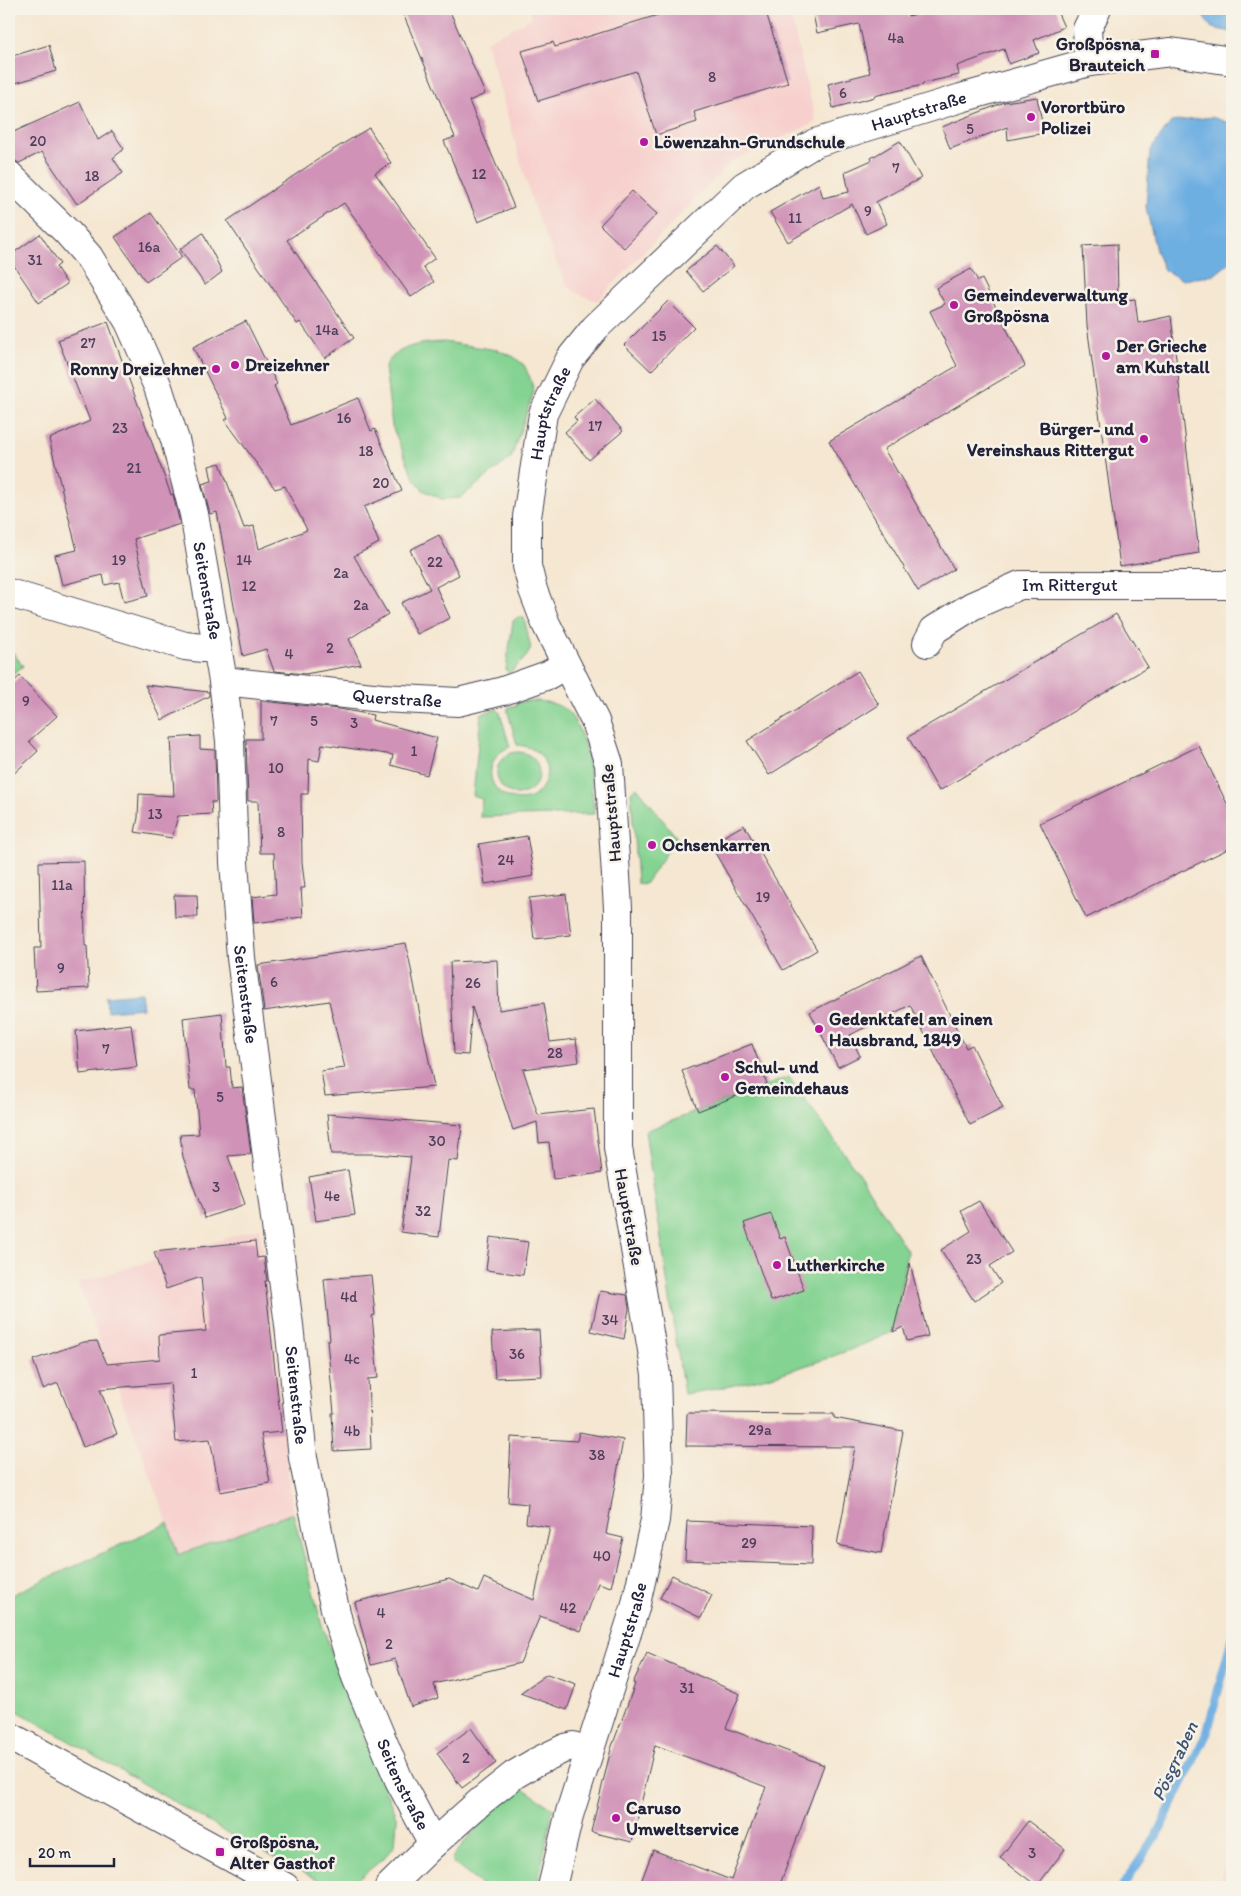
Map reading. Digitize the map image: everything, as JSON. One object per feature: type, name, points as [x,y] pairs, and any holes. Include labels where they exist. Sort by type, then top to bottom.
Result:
[{"type":"street","points":[[1088,62],[1087,29],[1097,9]]},
{"type":"street","name":"Hauptstraße","points":[[552,1887],[570,1812],[635,1608],[655,1520],[659,1476],[656,1374],[618,1148],[618,908],[609,764],[595,721],[546,624],[527,566],[527,517],[543,414],[570,359],[595,328],[744,186],[815,143],[961,98],[1088,62],[1171,52],[1232,61]]},
{"type":"street","name":"Seitenstraße","points":[[9,175],[68,233],[89,257],[118,301],[144,352],[158,387],[194,514],[223,682],[230,741],[234,862],[241,958],[290,1325],[303,1458],[338,1621],[356,1677],[399,1780],[433,1844]]},
{"type":"street","name":"Im Rittergut","points":[[927,643],[934,630],[972,606],[1020,585],[1232,585]]},
{"type":"street","points":[[9,592],[185,646],[217,648]]},
{"type":"street","name":"Querstraße","points":[[223,682],[382,698],[458,702],[503,691],[548,675],[565,664]]},
{"type":"street","points":[[9,1736],[285,1887]]},
{"type":"street","points":[[389,1887],[433,1844],[514,1775],[565,1748],[573,1746],[589,1751]]},
{"type":"shaded area","name":"Löwenzahn-Grundschule","points":[[529,9],[789,9],[816,122],[731,162],[597,301],[579,294],[566,285],[534,208],[486,41],[532,18]]},
{"type":"shaded area","points":[[260,1228],[293,1513],[177,1555],[168,1523],[78,1283]]},
{"type":"shaded area","points":[[1232,1841],[1232,1887],[1218,1887]]},
{"type":"green space","points":[[444,342],[498,350],[514,357],[524,365],[534,391],[511,458],[460,498],[442,499],[423,490],[414,478],[392,426],[385,367],[396,354],[410,347]]},
{"type":"green space","points":[[518,617],[524,618],[531,649],[526,657],[509,674],[506,669],[513,621]]},
{"type":"green space","points":[[9,647],[23,666],[9,677]]},
{"type":"green space","points":[[527,701],[544,702],[561,707],[570,715],[577,726],[587,756],[594,814],[480,817],[482,799],[473,796],[481,714],[497,709],[500,713],[510,747],[500,753],[493,762],[491,774],[494,784],[500,792],[509,798],[520,800],[530,798],[539,792],[545,781],[547,774],[544,761],[541,756],[530,748],[517,745],[508,712],[508,708],[516,706],[516,703]]},
{"type":"green space","points":[[514,752],[522,752],[533,758],[539,773],[533,788],[522,794],[514,794],[503,788],[497,777],[497,769],[503,758]]},
{"type":"green space","points":[[637,787],[677,838],[645,884],[637,883],[631,792]]},
{"type":"green space","points":[[789,1077],[859,1174],[907,1251],[896,1320],[892,1332],[842,1353],[764,1378],[684,1394],[645,1131]]},
{"type":"green space","points":[[293,1513],[321,1622],[341,1679],[397,1819],[395,1845],[383,1859],[351,1884],[337,1887],[314,1878],[231,1835],[9,1706],[9,1596],[168,1523],[178,1555]]},
{"type":"green space","points":[[523,1788],[553,1809],[537,1887],[484,1887],[452,1862],[452,1858],[484,1820],[502,1803]]},
{"type":"water","points":[[1197,9],[1232,9],[1232,32],[1212,28]]},
{"type":"water","points":[[1212,117],[1232,124],[1232,261],[1214,275],[1183,280],[1164,270],[1156,251],[1146,207],[1150,151],[1171,122]]},
{"type":"water","points":[[141,993],[143,1008],[107,1011],[106,996]]},
{"type":"building","points":[[401,9],[449,9],[485,94],[469,101],[514,207],[478,222],[444,141],[455,137]]},
{"type":"building","name":"Löwenzahn-Grundschule","points":[[677,9],[765,9],[788,83],[694,112],[697,122],[656,135],[636,71],[538,101],[522,51],[553,42],[555,47]]},
{"type":"building","points":[[812,9],[907,9],[908,16],[945,9],[1056,9],[1064,27],[1034,40],[1039,53],[1009,64],[1004,49],[957,66],[959,75],[833,108],[828,84],[870,73],[859,24],[817,33]]},
{"type":"building","points":[[49,45],[56,71],[9,85],[9,57]]},
{"type":"building","points":[[1037,97],[1044,133],[1008,140],[1007,127],[950,149],[942,127],[1005,102]]},
{"type":"building","points":[[80,102],[98,140],[112,131],[124,149],[113,158],[123,173],[77,204],[42,152],[19,163],[15,161],[9,147],[9,134]]},
{"type":"building","points":[[369,128],[391,163],[375,173],[435,258],[423,267],[434,282],[411,297],[344,203],[287,240],[354,338],[325,358],[300,322],[297,324],[227,221],[323,156]]},
{"type":"building","points":[[900,141],[921,178],[876,202],[887,224],[866,234],[852,204],[788,242],[770,212],[819,184],[823,198],[849,192],[845,172],[872,160],[871,158]]},
{"type":"building","points":[[632,191],[657,214],[624,248],[600,225]]},
{"type":"building","points":[[151,213],[182,257],[146,282],[115,237]]},
{"type":"building","points":[[203,233],[222,272],[205,285],[180,249]]},
{"type":"building","points":[[40,234],[60,264],[56,267],[67,284],[39,303],[9,256]]},
{"type":"building","name":"Bürger- und Vereinshaus Rittergut","points":[[1117,244],[1118,301],[1135,299],[1138,323],[1171,316],[1199,553],[1120,566],[1087,325],[1083,246]]},
{"type":"building","points":[[717,246],[734,266],[703,291],[686,271]]},
{"type":"building","points":[[971,269],[978,281],[982,279],[1025,366],[884,449],[954,569],[918,591],[829,441],[957,366],[930,311],[945,304],[936,288]]},
{"type":"building","points":[[668,301],[694,327],[651,371],[624,345]]},
{"type":"building","points":[[246,321],[277,384],[274,386],[291,425],[358,398],[371,431],[375,429],[402,491],[364,507],[379,543],[354,556],[388,614],[349,639],[361,664],[305,674],[274,671],[266,649],[243,656],[217,512],[210,514],[202,484],[212,481],[209,466],[220,463],[244,528],[254,526],[259,549],[307,530],[285,486],[275,489],[225,420],[228,418],[193,347]]},
{"type":"building","points":[[108,322],[171,495],[173,494],[180,524],[134,539],[148,596],[124,602],[119,582],[105,585],[103,575],[62,585],[55,555],[77,550],[49,439],[90,421],[58,340]]},
{"type":"building","points":[[595,399],[623,431],[589,460],[565,432],[577,421],[574,417]]},
{"type":"building","points":[[439,535],[459,575],[436,587],[450,618],[417,634],[401,603],[430,589],[410,550]]},
{"type":"building","points":[[1116,614],[1148,667],[939,791],[908,737]]},
{"type":"building","points":[[858,671],[879,705],[769,775],[747,741]]},
{"type":"building","points":[[20,676],[57,716],[29,741],[38,751],[9,778],[9,686]]},
{"type":"building","points":[[145,685],[209,692],[209,696],[162,720]]},
{"type":"building","points":[[261,701],[339,709],[373,715],[372,720],[437,738],[427,775],[391,765],[393,755],[322,744],[319,761],[309,759],[308,794],[301,794],[302,862],[305,888],[301,888],[303,917],[254,923],[252,897],[276,894],[274,853],[260,853],[258,801],[248,801],[246,739],[261,739]]},
{"type":"building","points":[[200,736],[200,749],[215,750],[216,802],[211,802],[212,814],[178,816],[172,838],[135,832],[138,818],[139,794],[174,796],[171,738]]},
{"type":"building","points":[[1199,746],[1232,814],[1232,847],[1086,918],[1040,823]]},
{"type":"building","points":[[744,825],[817,950],[783,970],[710,844]]},
{"type":"building","points":[[527,836],[534,876],[485,884],[479,844]]},
{"type":"building","points":[[84,861],[85,946],[87,946],[89,988],[36,991],[34,948],[41,948],[39,862]]},
{"type":"building","points":[[566,894],[571,935],[534,939],[529,898]]},
{"type":"building","points":[[174,895],[197,895],[198,917],[175,917]]},
{"type":"building","points":[[406,943],[434,1087],[325,1096],[321,1071],[345,1068],[329,1001],[264,1011],[258,965]]},
{"type":"building","points":[[921,956],[966,1048],[972,1045],[1003,1108],[970,1125],[910,1005],[850,1035],[860,1056],[838,1067],[810,1012]]},
{"type":"building","points":[[497,960],[499,1010],[544,1003],[550,1042],[576,1039],[579,1062],[523,1069],[538,1115],[594,1109],[602,1173],[553,1179],[549,1142],[539,1143],[537,1122],[513,1130],[472,1007],[468,1055],[454,1054],[450,962]]},
{"type":"building","points":[[222,1013],[226,1067],[230,1067],[232,1088],[242,1087],[251,1154],[228,1156],[245,1204],[205,1218],[183,1157],[180,1135],[199,1134],[195,1090],[190,1090],[183,1018]]},
{"type":"building","points":[[131,1024],[137,1067],[80,1074],[76,1031]]},
{"type":"building","name":"Schul- und Gemeindehaus","points":[[752,1044],[767,1084],[698,1111],[682,1071]]},
{"type":"building","points":[[327,1114],[462,1125],[458,1161],[448,1160],[439,1237],[401,1232],[411,1157],[376,1154],[331,1154]]},
{"type":"building","points":[[348,1170],[355,1215],[316,1221],[309,1177]]},
{"type":"building","points":[[979,1201],[1012,1252],[990,1266],[1001,1283],[974,1301],[941,1250],[971,1231],[961,1211]]},
{"type":"building","name":"Lutherkirche","points":[[771,1214],[780,1239],[785,1237],[804,1290],[771,1301],[744,1223]]},
{"type":"building","points":[[490,1237],[528,1242],[523,1275],[486,1270]]},
{"type":"building","points":[[255,1241],[257,1258],[264,1257],[282,1432],[261,1434],[270,1483],[220,1492],[210,1439],[176,1442],[170,1383],[100,1389],[117,1434],[83,1447],[58,1383],[43,1389],[33,1360],[84,1342],[97,1341],[107,1364],[160,1359],[159,1335],[206,1331],[201,1277],[166,1289],[154,1252]]},
{"type":"building","points":[[910,1263],[928,1336],[907,1341],[903,1327],[893,1332]]},
{"type":"building","points":[[371,1275],[375,1315],[372,1316],[378,1378],[368,1379],[371,1449],[334,1451],[332,1413],[334,1413],[327,1340],[330,1340],[324,1279]]},
{"type":"building","points":[[600,1291],[627,1295],[629,1308],[624,1339],[591,1331]]},
{"type":"building","points":[[539,1330],[542,1376],[495,1378],[492,1332]]},
{"type":"building","points":[[687,1413],[834,1414],[834,1418],[903,1431],[881,1553],[837,1545],[855,1447],[686,1446]]},
{"type":"building","points":[[579,1432],[623,1440],[606,1534],[623,1538],[611,1587],[598,1583],[581,1631],[540,1616],[520,1663],[434,1684],[438,1698],[411,1707],[395,1659],[371,1665],[355,1602],[449,1579],[478,1592],[484,1578],[534,1600],[550,1527],[526,1523],[528,1504],[508,1502],[511,1437],[577,1441]]},
{"type":"building","points":[[687,1521],[812,1526],[811,1565],[685,1560]]},
{"type":"building","points":[[672,1575],[712,1595],[701,1618],[660,1598]]},
{"type":"building","points":[[647,1653],[740,1694],[726,1728],[824,1765],[779,1887],[639,1887],[653,1850],[731,1880],[766,1787],[655,1745],[632,1842],[591,1832],[611,1749],[635,1684],[633,1683]]},
{"type":"building","points":[[547,1674],[576,1684],[567,1710],[520,1693]]},
{"type":"building","points":[[471,1728],[496,1763],[462,1788],[437,1753]]},
{"type":"building","points":[[1028,1821],[1065,1849],[1037,1886],[1000,1858]]},
{"type":"waterway","name":"Pösgraben","points":[[1122,1887],[1155,1838],[1207,1733],[1232,1638]]},
{"type":"place","name":"Großpösna, Brauteich","points":[[1155,54]]},
{"type":"place","name":"Vorortbüro Polizei","points":[[1031,117]]},
{"type":"place","name":"Löwenzahn-Grundschule","points":[[644,142]]},
{"type":"place","name":"Gemeindeverwaltung Großpösna","points":[[954,305]]},
{"type":"place","name":"Der Grieche am Kuhstall","points":[[1106,356]]},
{"type":"place","name":"Dreizehner","points":[[235,365]]},
{"type":"place","name":"Ronny Dreizehner","points":[[216,369]]},
{"type":"place","name":"Bürger- und Vereinshaus Rittergut","points":[[1144,439]]},
{"type":"place","name":"Ochsenkarren","points":[[652,845]]},
{"type":"place","name":"Gedenktafel an einen Hausbrand, 1849","points":[[819,1029]]},
{"type":"place","name":"Schul- und Gemeindehaus","points":[[725,1077]]},
{"type":"place","name":"Lutherkirche","points":[[777,1265]]},
{"type":"place","name":"Caruso Umweltservice","points":[[616,1818]]},
{"type":"place","name":"Großpösna, Alter Gasthof","points":[[220,1852]]}]
